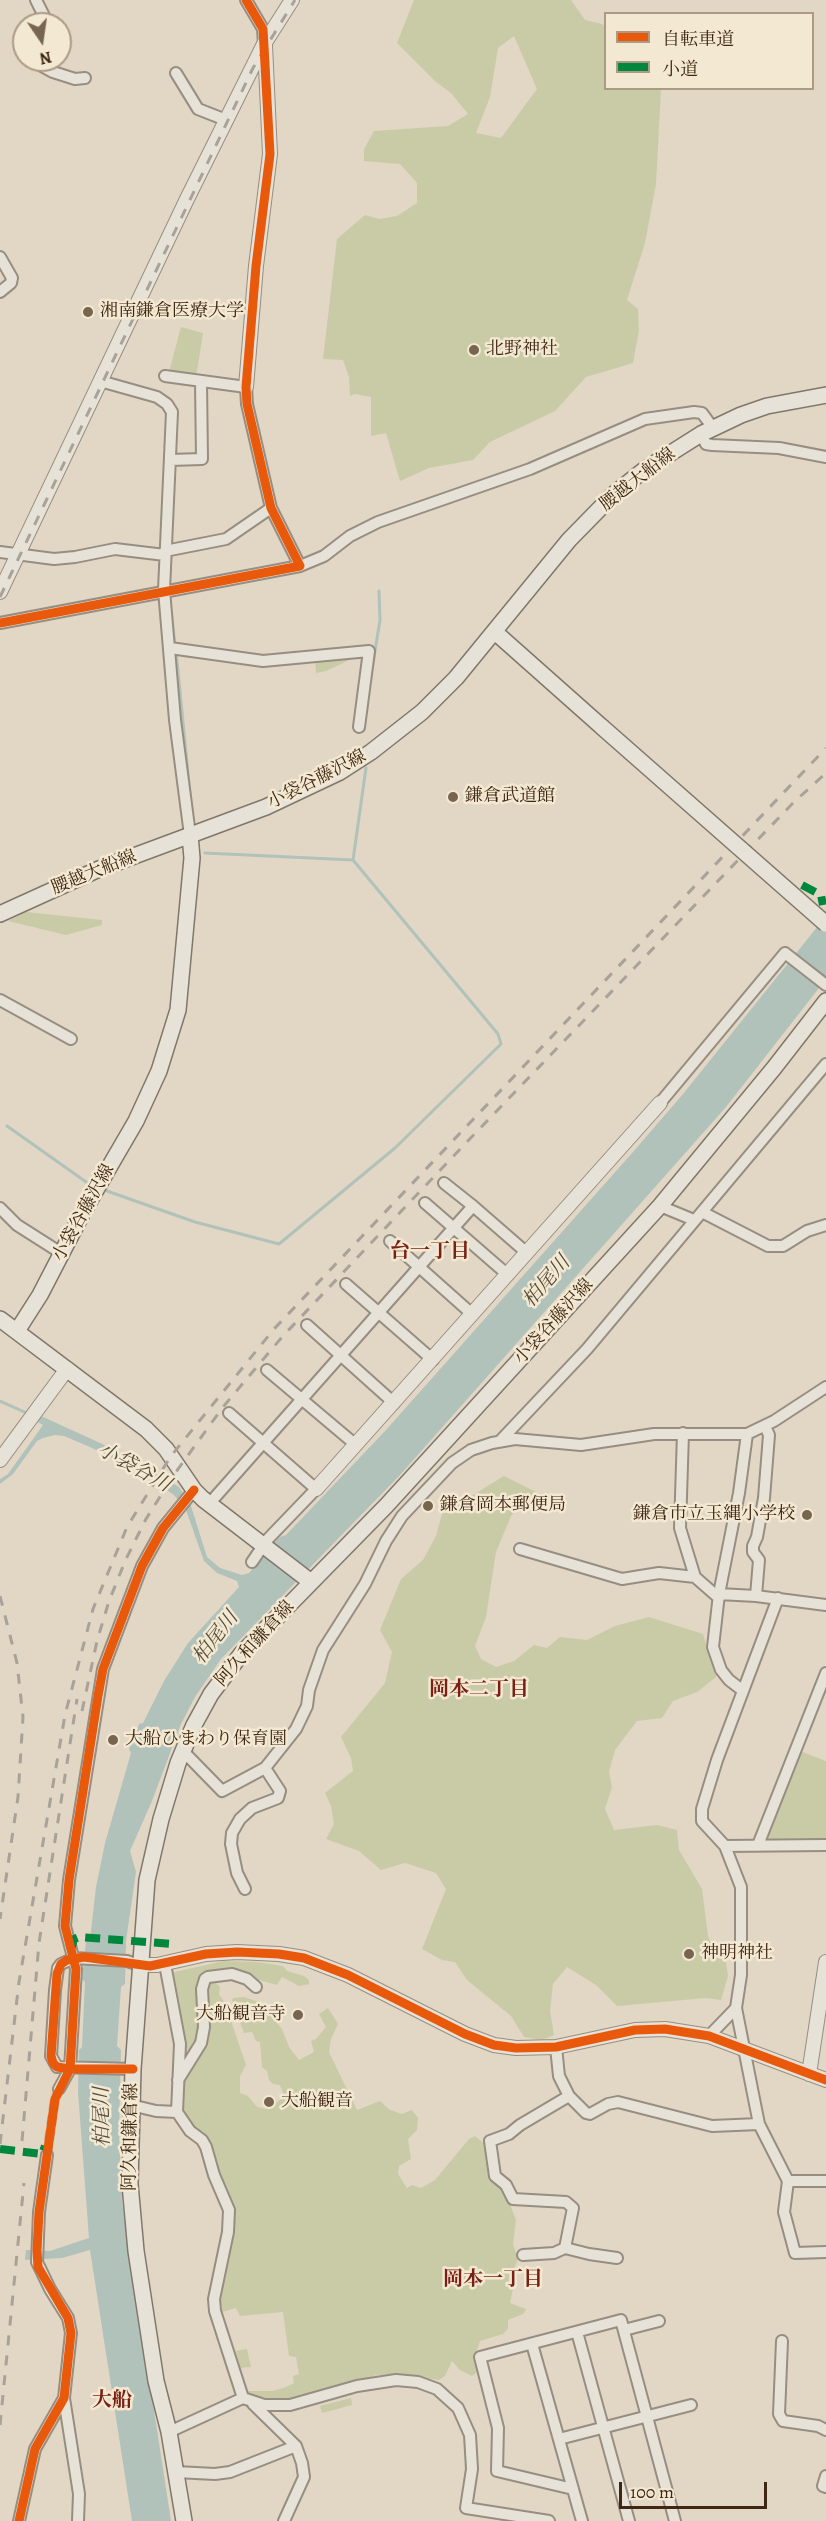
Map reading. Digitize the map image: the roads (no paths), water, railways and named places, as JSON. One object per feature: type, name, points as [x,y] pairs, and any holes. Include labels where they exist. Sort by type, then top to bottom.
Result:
[{"type":"main road","name":"腰越大船線","points":[[495,632],[569,540],[601,507],[644,470],[707,431],[741,415],[767,406],[826,395]]},
{"type":"main road","points":[[495,632],[826,924]]},
{"type":"main road","name":"小袋谷藤沢線","points":[[17,1331],[40,1295],[153,1089],[173,1033],[178,1010],[192,858],[190,835],[304,790],[371,752],[422,712],[456,678],[495,632]]},
{"type":"main road","name":"腰越大船線","points":[[0,914],[99,869],[190,835]]},
{"type":"main road","name":"小袋谷藤沢線","points":[[311,1582],[387,1506],[660,1206],[826,1001]]},
{"type":"main road","points":[[0,1319],[146,1429],[166,1449],[191,1493],[209,1504],[311,1582]]},
{"type":"main road","name":"阿久和鎌倉線","points":[[184,2521],[169,2432],[156,2382],[131,2216],[132,2105],[128,2069],[133,1963],[147,1880],[161,1819],[194,1725],[226,1673],[311,1582]]},
{"type":"street","points":[[246,0],[263,28],[270,154],[256,266],[246,387],[247,404],[271,508],[300,566]]},
{"type":"street","points":[[0,592],[226,120],[264,44],[292,0]]},
{"type":"street","points":[[53,72],[75,79],[85,78]]},
{"type":"street","points":[[176,73],[198,109],[226,120]]},
{"type":"street","points":[[0,257],[12,278],[11,284],[0,292]]},
{"type":"street","points":[[165,376],[246,387]]},
{"type":"street","points":[[100,381],[157,398],[167,404],[172,412],[164,590],[175,720],[190,835]]},
{"type":"street","points":[[170,460],[202,459],[201,382]]},
{"type":"street","points":[[0,623],[164,590],[300,566],[324,556],[350,536],[378,522],[530,469],[645,418],[702,413],[707,431],[706,444],[779,447],[826,457]]},
{"type":"street","points":[[0,552],[54,559],[115,549],[165,553],[226,539],[271,508]]},
{"type":"street","points":[[170,648],[262,661],[369,651],[359,727]]},
{"type":"street","points":[[252,1562],[660,1103],[778,959],[785,953],[826,985]]},
{"type":"street","points":[[0,1000],[71,1040]]},
{"type":"street","points":[[501,1440],[587,1349],[826,1064]]},
{"type":"street","points":[[444,1183],[527,1253]]},
{"type":"street","points":[[425,1203],[508,1275]]},
{"type":"street","points":[[209,1504],[473,1206]]},
{"type":"street","points":[[660,1206],[698,1216],[768,1246],[783,1246],[807,1231],[826,1225]]},
{"type":"street","points":[[0,1208],[17,1225],[62,1253]]},
{"type":"street","points":[[390,1241],[472,1314]]},
{"type":"street","points":[[346,1284],[433,1360]]},
{"type":"street","points":[[307,1325],[394,1403]]},
{"type":"street","points":[[0,1460],[67,1369]]},
{"type":"street","points":[[267,1370],[356,1445]]},
{"type":"street","points":[[183,1751],[222,1791],[265,1768],[296,1729],[307,1706],[309,1690],[323,1650],[365,1584],[386,1541],[402,1516],[452,1463],[471,1450],[501,1440],[515,1439],[581,1445],[654,1434],[747,1434],[765,1426],[826,1387]]},
{"type":"street","points":[[230,1413],[316,1489]]},
{"type":"street","points":[[756,1596],[759,1560],[753,1552],[753,1546],[757,1537],[764,1498],[769,1435],[765,1426]]},
{"type":"street","points":[[683,1433],[680,1528],[695,1577]]},
{"type":"street","points":[[742,1690],[721,1670],[713,1647],[719,1596],[739,1493],[747,1434]]},
{"type":"street","points":[[59,2089],[71,2069],[76,1969],[79,1958],[65,1926],[69,1880],[103,1670],[142,1566],[158,1535],[191,1493]]},
{"type":"street","points":[[387,1506],[402,1516]]},
{"type":"street","points":[[520,1549],[622,1579],[659,1574],[695,1577],[719,1596],[756,1596],[826,1605]]},
{"type":"street","points":[[778,1598],[742,1690],[702,1809],[702,1821],[725,1846],[741,1887],[741,1975],[736,2008],[759,2124],[788,2181],[784,2212],[795,2253],[826,2252]]},
{"type":"street","points":[[758,1845],[826,1673]]},
{"type":"street","points":[[245,1889],[237,1873],[231,1844],[232,1833],[240,1819],[252,1808],[278,1798],[280,1791],[265,1768]]},
{"type":"street","points":[[725,1846],[826,1845]]},
{"type":"street","points":[[128,2069],[57,2067],[51,2056],[57,1974],[61,1964],[79,1958],[165,1964],[206,1954],[237,1952],[279,1954],[304,1958],[340,1971],[465,2034],[494,2045],[516,2048],[556,2047],[635,2030],[665,2029],[709,2036],[826,2080]]},
{"type":"street","points":[[809,2074],[826,1962]]},
{"type":"street","points":[[165,1964],[178,2026],[177,2112],[206,2147],[214,2175],[229,2210],[228,2232],[214,2299],[215,2311],[247,2400],[296,2446],[304,2477],[284,2521]]},
{"type":"street","points":[[178,2080],[201,2043],[204,2027],[202,1989],[205,1979],[219,1974],[232,1974],[247,1979],[256,1987]]},
{"type":"street","points":[[709,2036],[736,2008]]},
{"type":"street","points":[[556,2047],[559,2076],[568,2096],[586,2113],[590,2114],[608,2104],[618,2102],[712,2126],[759,2124]]},
{"type":"street","points":[[565,2248],[573,2208],[566,2202],[513,2199],[506,2184],[495,2176],[490,2141],[510,2134],[520,2125],[568,2096]]},
{"type":"street","points":[[132,2105],[156,2111],[177,2112]]},
{"type":"street","points":[[47,2155],[39,2212],[37,2256],[50,2289],[70,2325],[64,2398],[79,2494],[78,2521]]},
{"type":"street","points":[[788,2181],[826,2181]]},
{"type":"street","points":[[523,2255],[554,2253],[565,2248],[617,2258]]},
{"type":"street","points":[[573,2489],[497,2471],[498,2428],[480,2357],[621,2320],[675,2521]]},
{"type":"street","points":[[624,2330],[659,2321]]},
{"type":"street","points":[[577,2332],[629,2521]]},
{"type":"street","points":[[782,2341],[779,2414],[783,2421],[818,2426],[826,2430]]},
{"type":"street","points":[[532,2344],[582,2521]]},
{"type":"street","points":[[169,2432],[247,2400],[264,2405],[290,2405],[357,2386],[396,2380],[418,2382],[437,2389],[458,2408],[470,2435],[472,2469],[466,2508],[549,2521]]},
{"type":"street","points":[[19,2521],[35,2449],[64,2398]]},
{"type":"street","points":[[559,2439],[691,2405]]},
{"type":"street","points":[[176,2472],[216,2474],[230,2472],[296,2446]]},
{"type":"street","points":[[826,2476],[823,2486],[826,2487]]},
{"type":"water","name":"柏尾川","points":[[826,916],[826,979],[726,1107],[400,1475],[221,1659],[195,1697],[181,1724],[130,1851],[136,1872],[126,1941],[125,1984],[121,1987],[117,2046],[121,2050],[119,2133],[122,2202],[171,2521],[132,2521],[90,2250],[62,2258],[25,2260],[26,2250],[50,2251],[89,2238],[78,2092],[79,2050],[82,2047],[85,1982],[82,1979],[86,1942],[90,1940],[96,1887],[105,1843],[131,1753],[129,1749],[139,1724],[143,1723],[164,1681],[188,1643],[239,1587],[237,1581],[217,1573],[204,1561],[186,1510],[174,1495],[139,1471],[90,1447],[64,1436],[55,1435],[43,1438],[37,1441],[13,1474],[0,1484],[0,1479],[8,1474],[43,1425],[27,1416],[30,1411],[98,1442],[143,1464],[179,1487],[191,1506],[207,1557],[220,1568],[242,1575],[249,1573],[261,1556],[280,1537],[286,1535],[386,1430],[633,1152],[683,1094]]},
{"type":"waterway","points":[[371,676],[380,620],[379,591]]},
{"type":"waterway","points":[[171,610],[175,645]]},
{"type":"waterway","points":[[176,651],[190,794]]},
{"type":"waterway","points":[[107,1191],[195,1222],[279,1244],[395,1148],[501,1044],[498,1034],[353,860],[366,768]]},
{"type":"waterway","points":[[205,853],[353,860]]},
{"type":"waterway","points":[[7,1126],[89,1184]]},
{"type":"waterway","name":"小袋谷川","points":[[0,1401],[29,1414]]},
{"type":"tunnel","points":[[47,2155],[55,2099],[59,2089]]},
{"type":"railway","points":[[0,597],[253,68],[295,0]]},
{"type":"railway","points":[[0,2144],[19,1982],[65,1715],[93,1609],[127,1527],[171,1456],[274,1329],[826,748]]},
{"type":"railway","points":[[82,1711],[97,1641],[109,1601],[126,1559],[146,1519],[173,1476],[223,1407],[282,1337],[463,1146],[794,802],[826,773]]},
{"type":"railway","points":[[0,1596],[17,1663],[23,1717],[18,1797],[0,1919]]},
{"type":"railway","points":[[22,2141],[39,1943],[77,1699]]},
{"type":"railway","points":[[0,2425],[24,2183]]},
{"type":"place","name":"湘南鎌倉医療大学","points":[[88,312]]},
{"type":"place","name":"北野神社","points":[[474,350]]},
{"type":"place","name":"鎌倉武道館","points":[[453,797]]},
{"type":"place","name":"鎌倉岡本郵便局","points":[[428,1506]]},
{"type":"place","name":"鎌倉市立玉縄小学校","points":[[807,1515]]},
{"type":"place","name":"大船ひまわり保育園","points":[[113,1740]]},
{"type":"place","name":"神明神社","points":[[689,1954]]},
{"type":"place","name":"大船観音寺","points":[[298,2015]]},
{"type":"place","name":"大船観音","points":[[269,2102]]},
{"type":"district","name":"台一丁目","points":[[430,1252]]},
{"type":"district","name":"岡本二丁目","points":[[479,1690]]},
{"type":"district","name":"岡本一丁目","points":[[493,2280]]},
{"type":"district","name":"大船","points":[[112,2401]]}]
